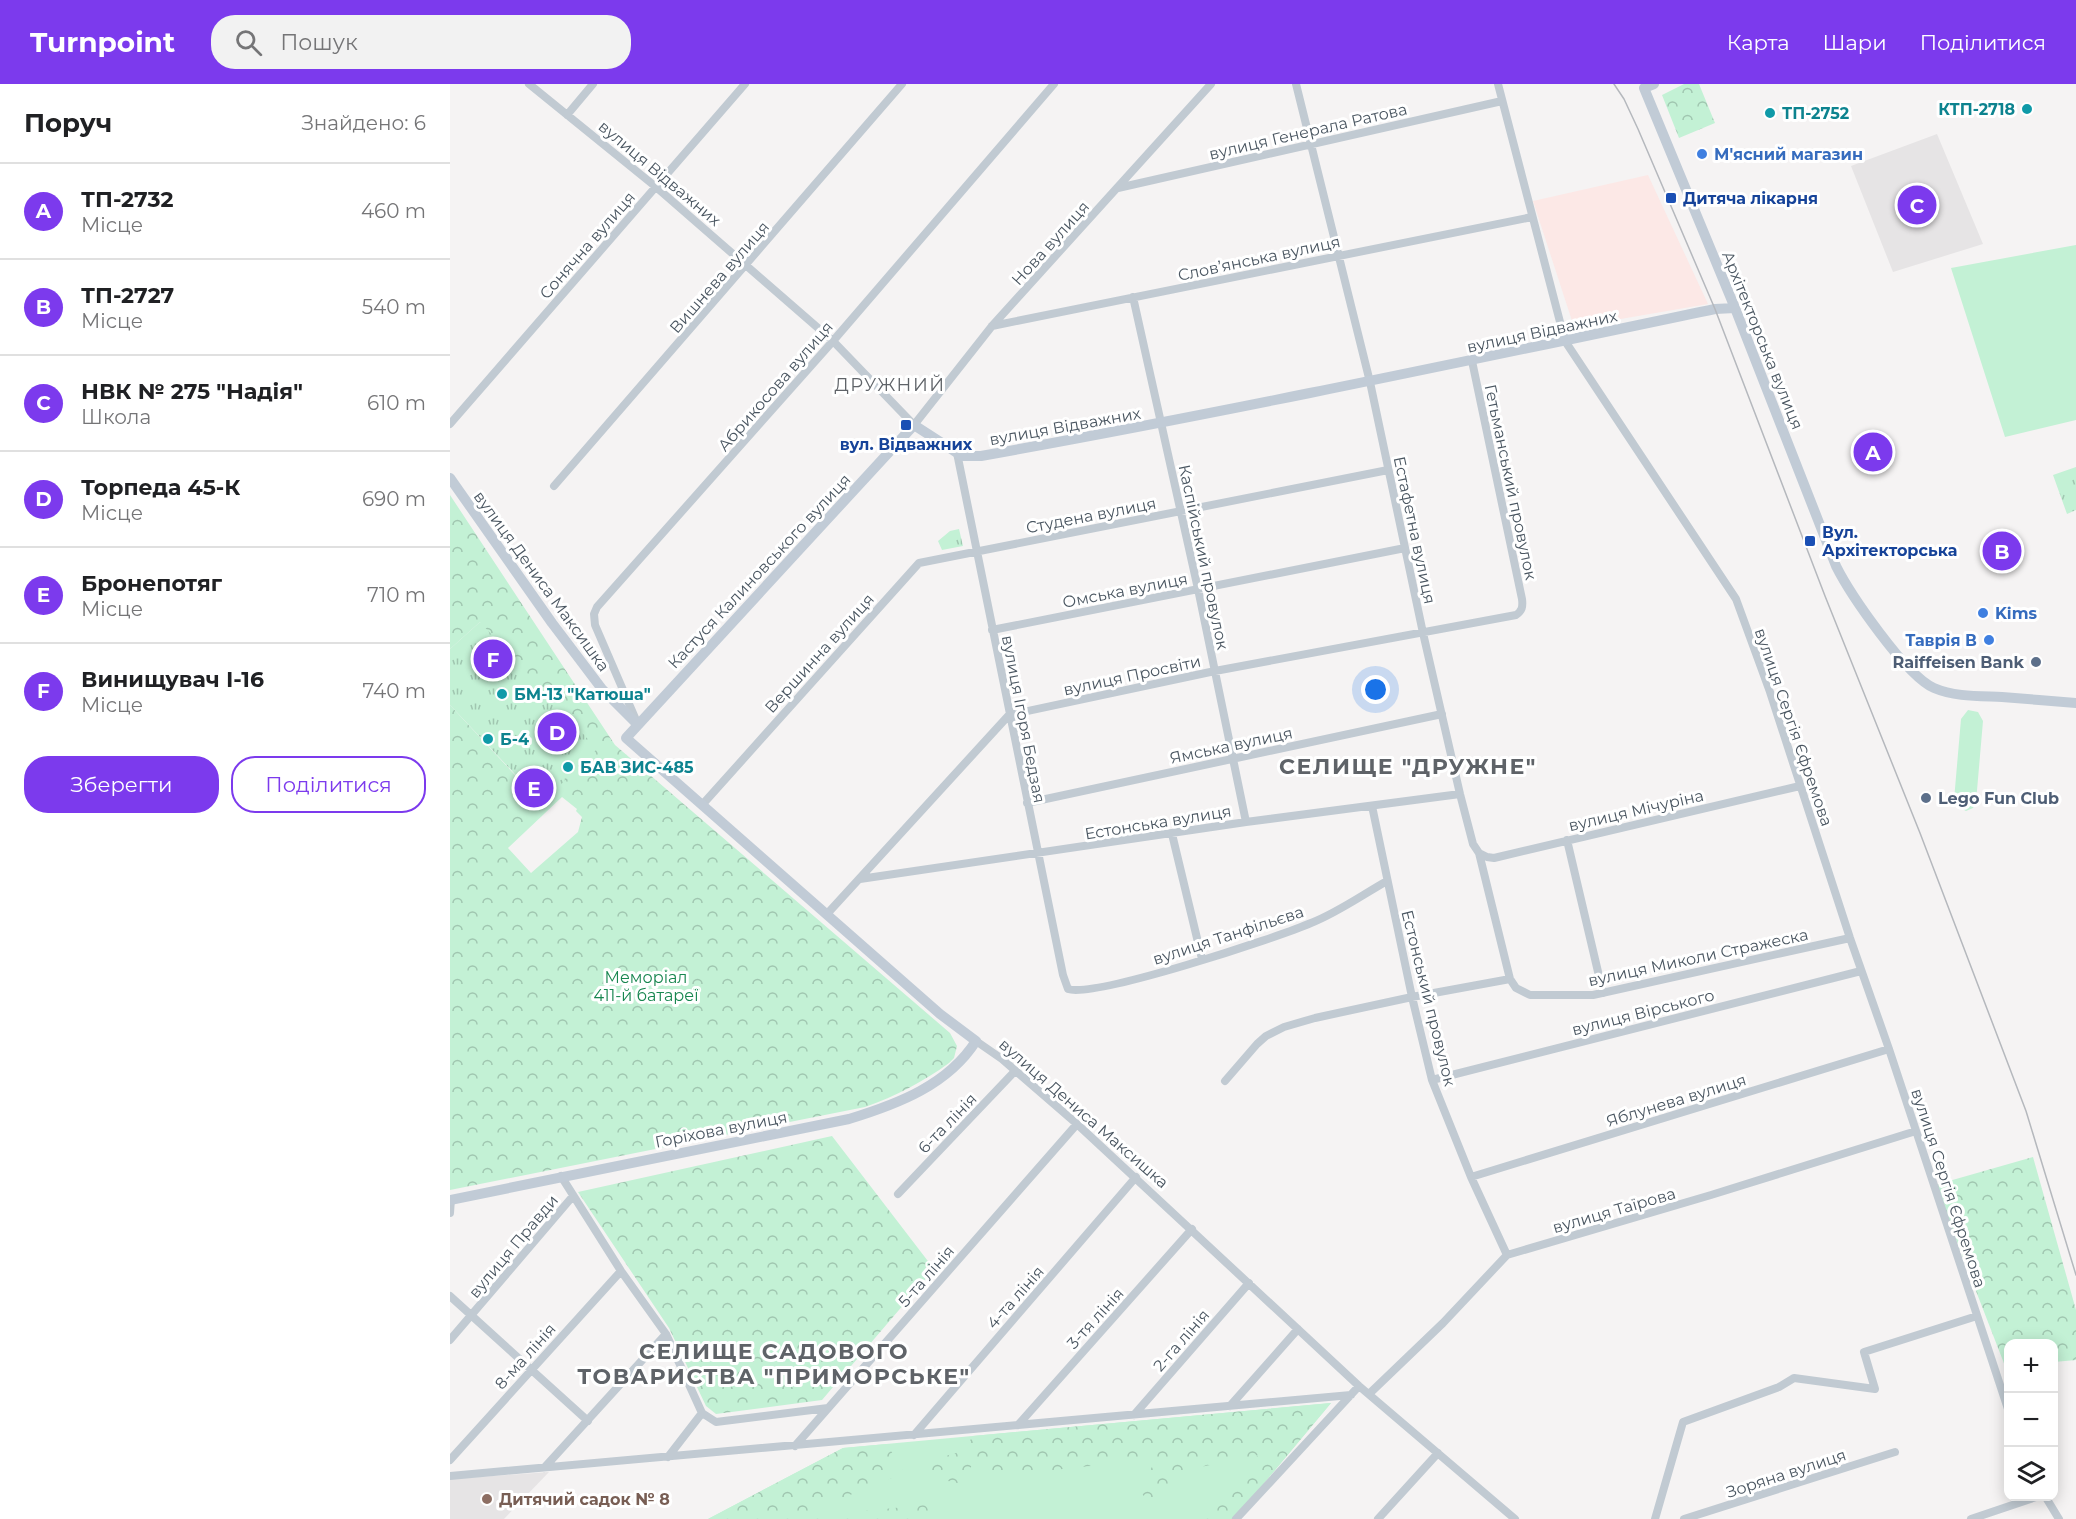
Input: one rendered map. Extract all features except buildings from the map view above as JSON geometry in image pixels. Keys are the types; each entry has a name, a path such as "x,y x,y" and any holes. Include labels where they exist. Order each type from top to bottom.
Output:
{"street":[{"name":"вулиця Відважних","path":"529,84 656,187 747,265 833,341 914,424 957,453 970,457 1162,423 1472,361 1715,309 1734,308"},
{"path":"567,115 593,84"},
{"name":"Сонячна вулиця","path":"450,424 745,84"},
{"name":"Вишнева вулиця","path":"554,486 902,84"},
{"name":"Абрикосова вулиця","path":"638,724 595,626 594,614 597,607 833,341 1054,84"},
{"name":"Нова вулиця","path":"914,424 992,326 1211,84"},
{"name":"Естафетна вулиця","path":"1296,84 1370,382 1460,794 1473,844 1479,853 1510,979"},
{"name":"вулиця Сергія Єфремова","path":"1498,84 1565,341 1736,599 1770,692 2004,1397"},
{"name":"Архітекторська вулиця","path":"1646,85 1836,566 1856,600 1901,658 1926,684 1956,694 2076,703"},
{"name":"вулиця Генерала Ратова","path":"1118,188 1502,101"},
{"name":"Словʼянська вулиця","path":"992,326 1532,217"},
{"name":"Каспійський провулок","path":"1133,297 1198,589 1245,822"},
{"name":"Гетьманський провулок","path":"1472,361 1522,608"},
{"name":"Кастуся Калиновського вулиця","path":"626,738 914,424"},
{"name":"вулиця Ігоря Бедзая","path":"957,453 1027,803 1063,975 1068,989"},
{"name":"Студена вулиця","path":"976,550 1389,470"},
{"name":"вулиця Дениса Максишка","path":"450,478 552,623 602,689 638,724"},
{"name":"Омська вулиця","path":"992,630 1405,548"},
{"name":"Вершинна вулиця","path":"702,805 915,565 919,562 976,550"},
{"name":"вулиця Просвіти","path":"1009,715 1215,671 1516,615 1522,608"},
{"name":"Ямська вулиця","path":"1027,803 1442,714"},
{"path":"827,914 1009,715"},
{"name":"вулиця Дениса Максишка","path":"626,738 940,1014 1015,1071 1077,1124 1359,1386 1438,1453 1505,1516 1515,1519"},
{"name":"вулиця Мічуріна","path":"1479,853 1494,858 1800,786"},
{"name":"Естонська вулиця","path":"860,879 1245,822 1460,794"},
{"name":"Естонський провулок","path":"1372,806 1432,1080 1471,1178 1507,1255"},
{"path":"1172,834 1202,960"},
{"path":"1567,840 1603,993"},
{"name":"вулиця Танфільєва","path":"1068,989 1080,990 1125,981 1202,960 1312,923 1387,881"},
{"name":"вулиця Миколи Стражеска","path":"1510,979 1516,988 1530,996 1603,993 1850,938"},
{"name":"вулиця Вірського","path":"1432,1080 1862,971"},
{"path":"1225,1081 1257,1044 1273,1032 1315,1018 1510,979"},
{"name":"Горіхова вулиця","path":"451,1199 849,1119 878,1110 922,1090 948,1074 976,1041"},
{"name":"Яблунева вулиця","path":"1471,1178 1889,1049"},
{"name":"6-та лінія","path":"898,1194 1015,1071"},
{"name":"5-та лінія","path":"795,1446 1077,1124"},
{"name":"вулиця Таїрова","path":"1507,1255 1916,1131"},
{"path":"561,1176 621,1271 666,1334 702,1413 716,1422 828,1408"},
{"name":"4-та лінія","path":"914,1435 1136,1178"},
{"name":"вулиця Правди","path":"450,1340 573,1196"},
{"path":"450,1213 451,1199"},
{"name":"3-тя лінія","path":"1018,1425 1192,1229"},
{"path":"1369,1394 1443,1323 1507,1255"},
{"name":"8-ма лінія","path":"450,1460 621,1271"},
{"name":"2-га лінія","path":"1134,1415 1249,1282"},
{"path":"450,1296 588,1421"},
{"path":"1655,1519 1683,1422 1779,1387 1794,1378 1875,1389 1864,1352 1977,1316"},
{"path":"1230,1406 1298,1329"},
{"path":"544,1468 666,1334"},
{"path":"1236,1519 1359,1386"},
{"path":"450,1476 1351,1395"},
{"path":"668,1457 702,1413"},
{"name":"Зоряна вулиця","path":"1684,1519 1895,1452"},
{"path":"1378,1519 1438,1453"},
{"path":"1971,1519 2027,1501"},
{"path":"2048,1501 2059,1519"}],"shaded area":[{"path":"1937,134 1983,244 1893,272 1851,166"},
{"path":"1648,175 1708,304 1574,327 1533,201"},
{"name":"Дитячий садок № 8","path":"549,1472 504,1519 450,1519 450,1479"}],"green space":[{"path":"1684,84 1699,84 1715,123 1679,138 1662,95"},
{"path":"2076,245 2076,420 2005,437 1951,268"},
{"path":"2076,467 2076,510 2067,514 2053,475"},
{"name":"Меморіал 411-й батареї","path":"450,495 615,745 950,1033 957,1046 954,1058 919,1082 865,1107 450,1190 450,705 541,803 480,622 450,649","holes":["562,797 577,809 576,811 582,817 578,832 531,873 508,848"]},
{"path":"959,529 963,546 942,550 938,541 950,531"},
{"path":"480,622 597,749 542,803 450,705 450,649"},
{"path":"1968,710 1978,712 1983,721 1976,802 1973,808 1966,811 1957,806 1954,800 1961,719"},
{"path":"832,1136 934,1269 822,1400 716,1414 706,1406 669,1328 578,1192"},
{"path":"2033,1157 2076,1310 2076,1360 2058,1362 2058,1339 2004,1339 2004,1363 1935,1185"},
{"path":"1331,1403 1234,1519 708,1519 843,1448"},
{"path":"1331,1403 1234,1519 1206,1519 1258,1455 1186,1470 1164,1499 1153,1503 1139,1492 1156,1459 988,1477 981,1458 974,1461 962,1484 948,1481 953,1469 947,1467 929,1478 931,1460 963,1451 973,1436"},
{"path":"887,1444 904,1473 791,1519 708,1519 843,1448"},
{"path":"925,1505 936,1519 813,1519 822,1515"}],"tram line":[{"path":"1614,84 1638,129 1715,309 1825,596 1920,833 2026,1111 2076,1275"}],"place":[{"name":"КТП-2718","path":"2027,109"},
{"name":"ТП-2752","path":"1770,113"},
{"name":"М'ясний магазин","path":"1702,154"},
{"name":"Дитяча лікарня","path":"1671,198"},
{"name":"НВК № 275 \"Надія\"","path":"1917,205"},
{"name":"вул. Відважних","path":"906,425"},
{"name":"ТП-2732","path":"1873,452"},
{"name":"Вул. Архітекторська","path":"1810,541"},
{"name":"ТП-2727","path":"2002,551"},
{"name":"Kims","path":"1983,613"},
{"name":"Таврія В","path":"1989,640"},
{"name":"Винищувач І-16","path":"493,659"},
{"name":"Raiffeisen Bank","path":"2036,662"},
{"name":"БМ-13 \"Катюша\"","path":"502,694"},
{"name":"Торпеда 45-К","path":"557,732"},
{"name":"Б-4","path":"488,739"},
{"name":"БАВ ЗИС-485","path":"568,767"},
{"name":"Бронепотяг","path":"534,788"},
{"name":"Lego Fun Club","path":"1926,798"},
{"name":"Дитячий садок № 8","path":"487,1499"}],"district":[{"name":"ДРУЖНИЙ","path":"890,385"},
{"name":"СЕЛИЩЕ \"ДРУЖНЕ\"","path":"1408,766"},
{"name":"СЕЛИЩЕ САДОВОГО ТОВАРИСТВА \"ПРИМОРСЬКЕ\"","path":"774,1364"}]}
